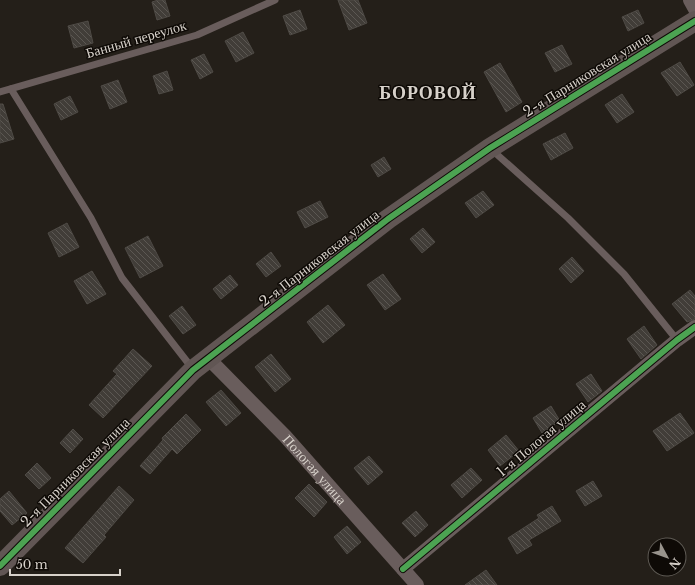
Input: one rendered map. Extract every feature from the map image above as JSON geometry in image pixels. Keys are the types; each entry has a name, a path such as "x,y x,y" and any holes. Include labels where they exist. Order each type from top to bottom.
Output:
{"street":[{"path":"690,0 695,9"},
{"name":"2-я Парниковская улица","path":"0,566 201,364 388,219 490,148 695,20"},
{"name":"1-я Пологая улица","path":"402,569 677,340 695,327"},
{"name":"Пологая улица","path":"201,364 285,436 417,585"}],"lane":[{"name":"Банный переулок","path":"0,92 197,35 275,0"},
{"path":"11,89 90,218 122,278 201,364"},
{"path":"490,148 568,218 624,274 677,340"}],"building":[{"path":"165,0 170,16 157,20 152,2"},
{"path":"338,0 358,0 367,23 349,30"},
{"path":"300,10 307,29 290,35 283,16"},
{"path":"638,10 644,23 628,31 622,17"},
{"path":"88,21 93,43 74,48 68,26"},
{"path":"243,32 254,53 236,62 225,41"},
{"path":"562,45 572,64 555,72 545,53"},
{"path":"204,54 213,72 200,79 191,60"},
{"path":"680,62 694,85 677,96 661,73"},
{"path":"500,63 522,102 506,112 484,72"},
{"path":"167,71 173,90 159,94 153,76"},
{"path":"118,80 127,102 110,109 101,86"},
{"path":"622,94 634,112 617,123 605,105"},
{"path":"70,96 78,112 61,120 54,104"},
{"path":"0,104 3,104 14,139 0,143"},
{"path":"565,133 573,148 551,160 543,144"},
{"path":"384,157 391,169 378,177 371,165"},
{"path":"483,191 494,205 476,218 465,203"},
{"path":"320,201 328,217 305,228 297,212"},
{"path":"67,223 79,247 59,257 48,233"},
{"path":"423,228 435,242 422,253 410,239"},
{"path":"148,236 163,266 140,278 125,248"},
{"path":"271,252 281,266 266,277 256,264"},
{"path":"572,257 584,271 571,283 559,269"},
{"path":"92,271 106,294 87,304 74,281"},
{"path":"383,274 401,299 385,310 367,285"},
{"path":"230,275 238,285 221,299 213,289"},
{"path":"690,290 695,296 695,319 687,322 672,304"},
{"path":"328,305 345,325 323,343 307,322"},
{"path":"182,306 196,325 183,334 169,316"},
{"path":"644,326 657,345 641,359 627,339"},
{"path":"133,349 152,366 103,418 89,405 117,374 113,371"},
{"path":"271,354 291,379 275,392 255,367"},
{"path":"591,374 602,391 588,402 576,384"},
{"path":"221,390 241,413 226,426 206,402"},
{"path":"551,406 560,421 542,433 533,418"},
{"path":"680,413 694,433 667,451 653,431"},
{"path":"186,414 201,430 177,454 172,449 150,474 140,466 163,440 162,438"},
{"path":"73,429 83,439 70,453 60,443"},
{"path":"506,435 519,451 500,466 488,450"},
{"path":"369,456 383,472 368,485 354,468"},
{"path":"37,463 51,478 39,489 25,475"},
{"path":"471,468 482,480 462,498 451,485"},
{"path":"593,481 602,496 585,506 576,491"},
{"path":"309,484 327,502 314,517 295,498"},
{"path":"119,486 134,500 104,535 106,537 83,563 65,548"},
{"path":"9,491 27,513 12,525 0,511 0,499"},
{"path":"552,506 561,521 529,540 532,545 517,554 508,538 539,518 537,515"},
{"path":"416,511 428,525 415,537 402,523"},
{"path":"347,526 361,542 347,554 334,537"},
{"path":"486,570 497,585 465,585"}],"cycle path":[{"path":"0,566 193,370 388,219 490,148 695,21"},
{"path":"403,569 677,340 695,327"}],"district":[{"name":"БОРОВОЙ","path":"428,93"}]}
